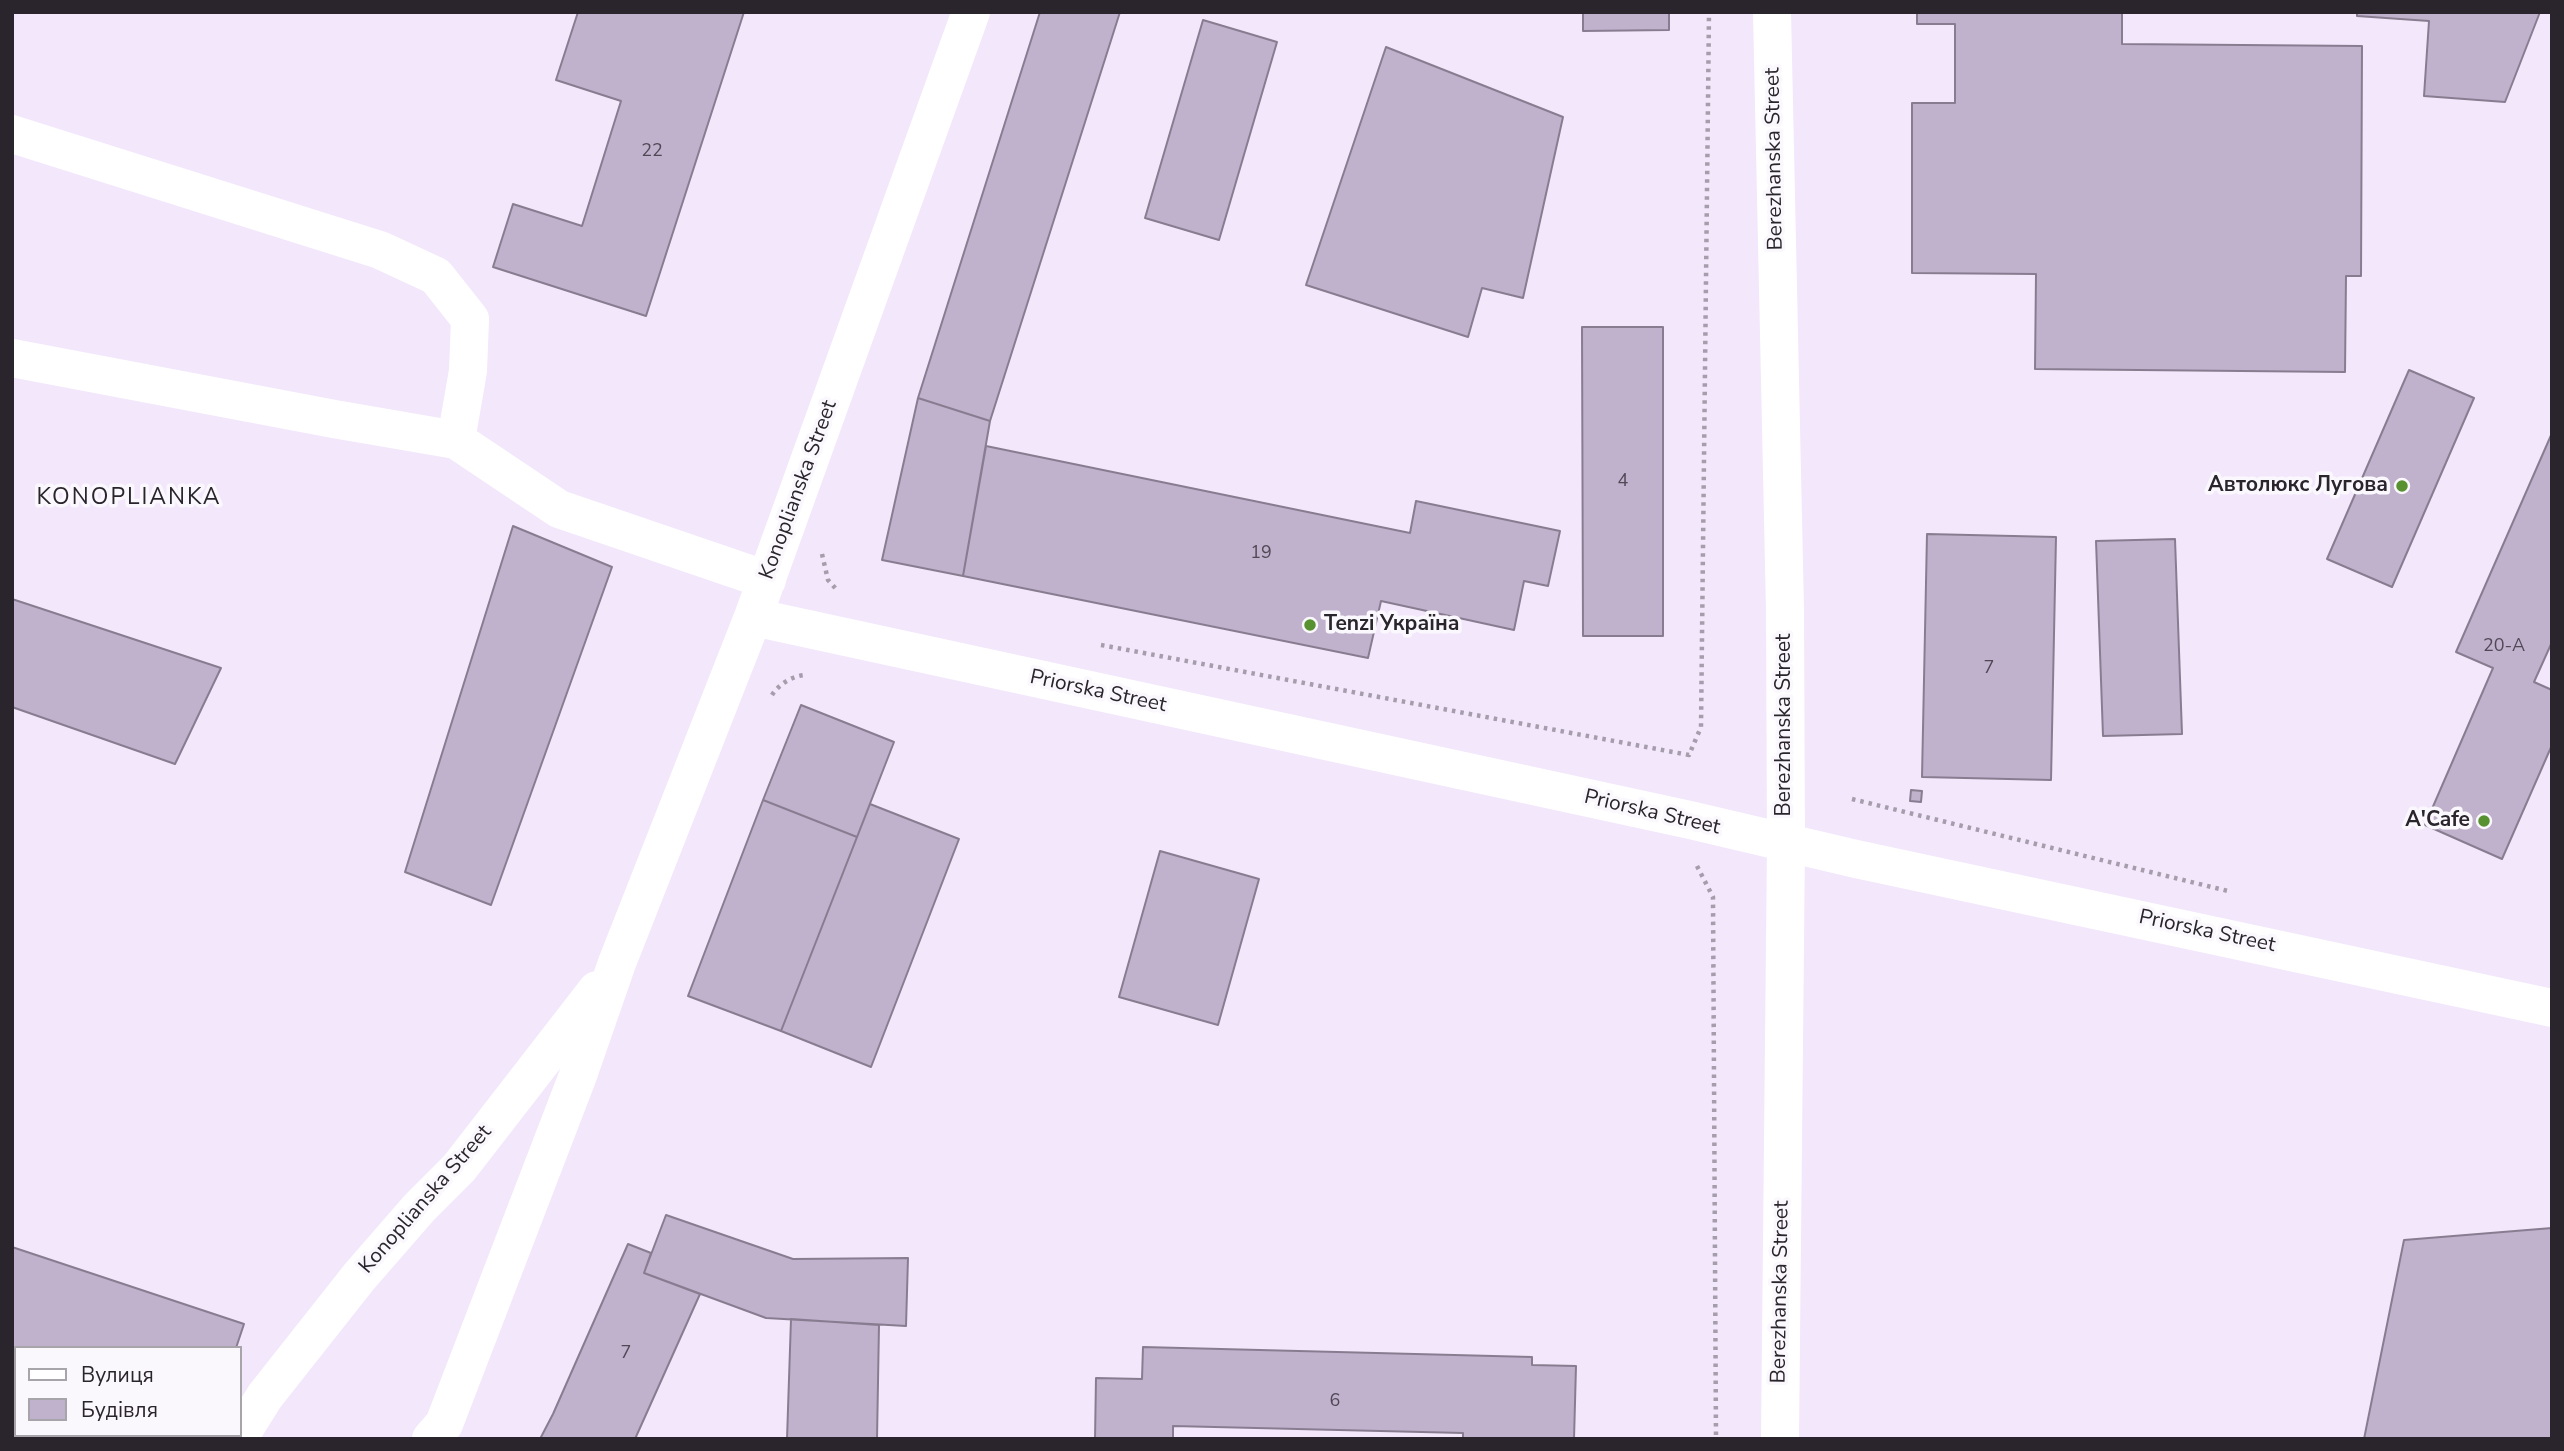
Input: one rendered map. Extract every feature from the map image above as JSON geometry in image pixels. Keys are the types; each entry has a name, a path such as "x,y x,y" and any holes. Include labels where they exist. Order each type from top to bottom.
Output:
{"street":[{"name":"Konoplianska Street","path":"430,1439 444,1424 577,1078 617,963 753,617 971,12"},
{"name":"Berezhanska Street","path":"1772,12 1785,596 1786,844 1780,1439"},
{"path":"12,134 380,250 436,276 470,319 468,371 456,440"},
{"path":"12,358 456,440 559,509 767,580"},
{"name":"Priorska Street","path":"753,617 1690,820 1786,844 2552,1007"},
{"name":"Konoplianska Street","path":"242,1433 265,1396 359,1277 419,1208 459,1168 617,963"}],"path":[{"path":"1088,642 1689,755 1701,727 1709,12"},
{"path":"770,698 775,690 795,676 810,674"},
{"path":"1852,799 2235,892"},
{"path":"1695,863 1713,897 1716,1439"}],"building":[{"path":"578,12 744,12 646,316 493,267 513,204 582,226 621,101 556,80"},
{"path":"1040,12 1120,12 990,421 918,398"},
{"path":"1583,12 1669,12 1669,30 1583,31"},
{"path":"1917,12 2122,12 2122,44 2362,46 2361,276 2346,276 2345,372 2035,369 2036,274 1912,273 1912,103 1955,103 1955,24 1917,24"},
{"path":"2357,12 2540,12 2505,102 2424,96 2429,21 2357,16"},
{"path":"1203,20 1277,42 1219,240 1145,218"},
{"path":"1386,47 1563,117 1523,298 1482,288 1468,337 1306,285"},
{"path":"1582,327 1663,327 1663,636 1583,636"},
{"path":"2409,370 2474,398 2392,587 2327,559"},
{"path":"918,398 990,421 963,576 882,560"},
{"path":"2552,433 2552,642 2534,682 2552,690 2552,745 2502,859 2425,825 2493,668 2456,652"},
{"path":"986,446 1410,533 1416,501 1560,531 1548,586 1524,581 1514,630 1381,601 1368,658 963,576"},
{"path":"513,526 612,567 491,905 405,872"},
{"path":"1927,534 2056,537 2051,780 1922,777"},
{"path":"2175,539 2182,734 2103,736 2096,541"},
{"path":"12,599 221,668 175,764 12,707"},
{"path":"801,705 894,742 857,837 763,800"},
{"path":"1911,790 1922,791 1921,802 1910,801"},
{"path":"763,800 857,837 781,1031 688,996"},
{"path":"870,804 959,839 871,1067 781,1031"},
{"path":"1160,851 1259,879 1218,1025 1119,997"},
{"path":"666,1215 793,1259 908,1258 906,1326 766,1318 644,1273"},
{"path":"2552,1228 2552,1439 2364,1439 2404,1240"},
{"path":"628,1244 651,1253 644,1273 700,1294 635,1439 540,1439 553,1414"},
{"path":"12,1247 244,1324 237,1346 14,1346 12,1431"},
{"path":"791,1319 879,1325 877,1439 787,1439"},
{"path":"1143,1347 1532,1357 1532,1365 1576,1366 1574,1439 1463,1439 1463,1433 1173,1426 1173,1439 1095,1439 1096,1378 1142,1379"},
{"path":"30,1437 206,1437 205,1439"}],"place":[{"name":"Автолюкс Лугова","path":"2402,486"},
{"name":"Tenzi Україна","path":"1310,625"},
{"name":"A'Cafe","path":"2484,821"}],"district":[{"name":"KONOPLIANKA","path":"129,498"}]}
